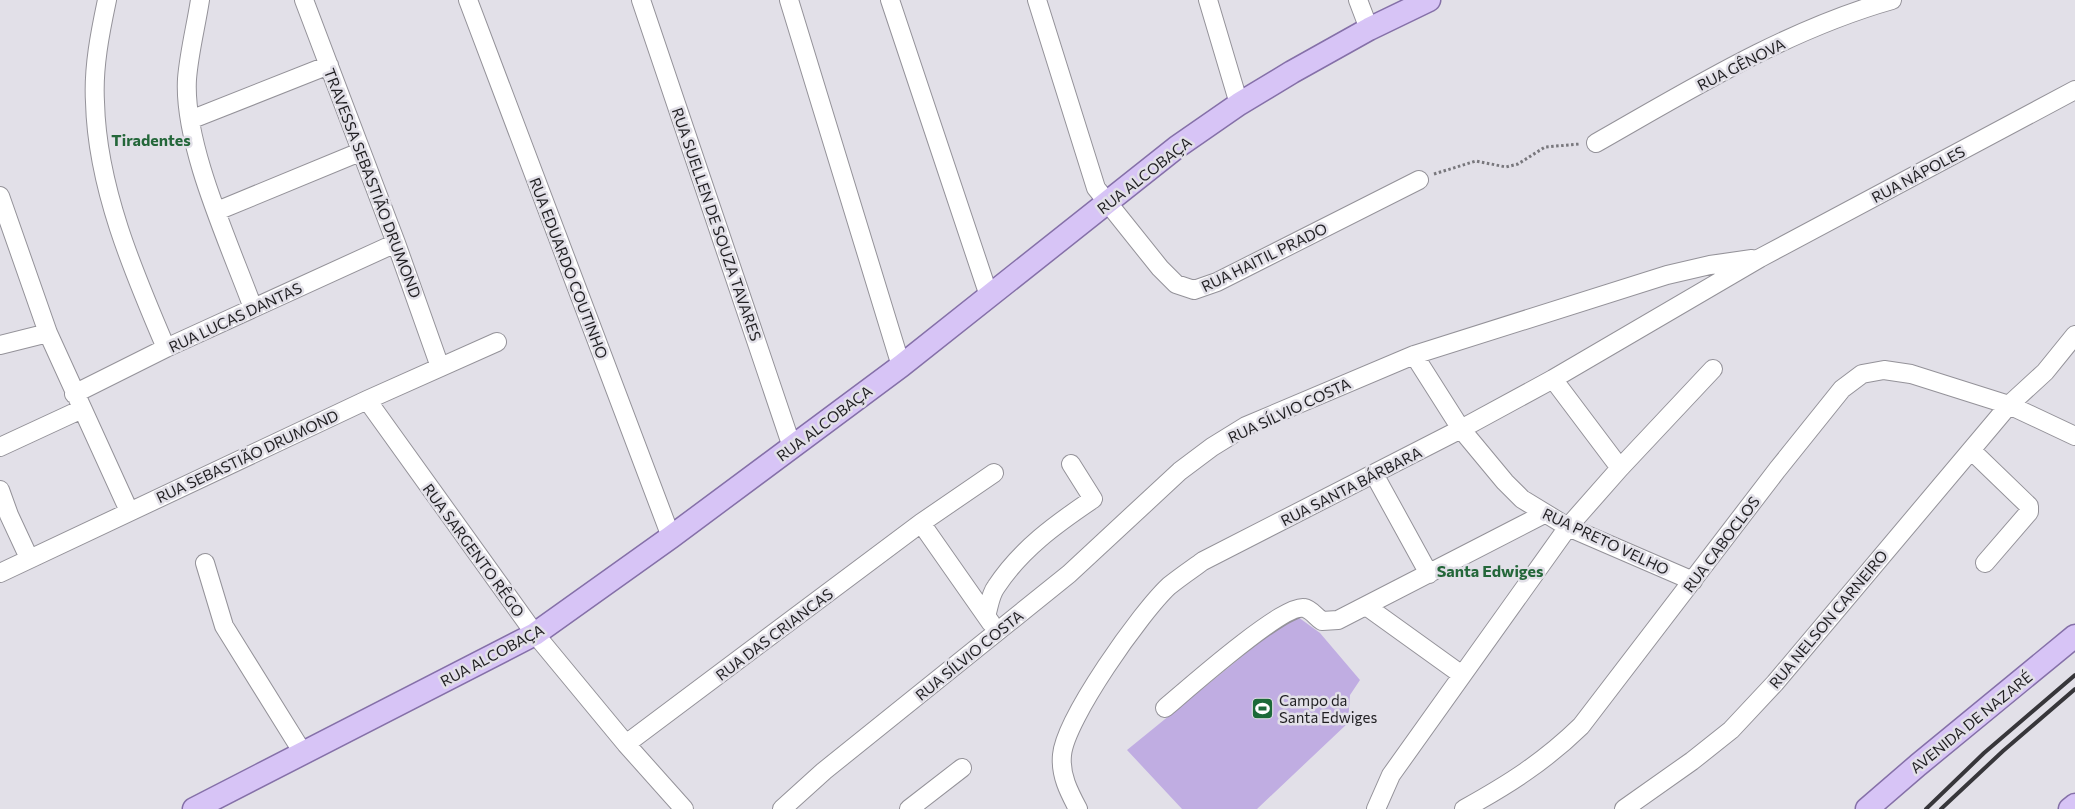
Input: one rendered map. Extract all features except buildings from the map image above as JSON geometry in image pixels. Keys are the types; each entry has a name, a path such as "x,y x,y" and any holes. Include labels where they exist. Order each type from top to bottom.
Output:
{"main road":[{"name":"RUA ALCOBAÇA","path":"194,809 535,634 671,537 901,366 1177,147 1239,104 1369,29 1430,0"},
{"name":"AVENIDA DE NAZARÉ","path":"1868,809 1918,764 2075,636"},
{"path":"2070,809 2075,805"}],"street":[{"path":"107,0 99,43 94,100 97,136 116,214 145,299 166,348"},
{"path":"200,0 187,80 190,120 200,162 253,308"},
{"name":"TRAVESSA SEBASTIÃO DRUMOND","path":"304,0 396,243 440,367"},
{"name":"RUA EDUARDO COUTINHO","path":"468,0 671,537"},
{"name":"RUA SUELLEN DE SOUZA TAVARES","path":"641,0 792,447"},
{"path":"789,0 901,366"},
{"path":"890,0 990,296"},
{"name":"RUA HAITIL PRADO","path":"1037,0 1096,188 1160,268 1176,284 1194,290 1217,282 1419,180"},
{"path":"1208,0 1239,104"},
{"path":"1358,0 1369,29"},
{"name":"RUA GÊNOVA","path":"1596,143 1740,62 1850,12 1892,0"},
{"path":"190,120 329,66"},
{"name":"RUA NÁPOLES","path":"1760,258 2075,90"},
{"path":"217,211 360,152"},
{"path":"0,196 7,244 129,510"},
{"name":"RUA LUCAS DANTAS","path":"0,447 166,348 396,243"},
{"name":"RUA SÍLVIO COSTA","path":"782,809 824,771 1069,574 1180,471 1212,447 1246,426 1414,355 1667,275 1710,265 1760,258"},
{"name":"RUA SANTA BÁRBARA","path":"1078,809 1065,786 1063,771 1062,756 1068,732 1086,699 1142,615 1170,586 1203,561 1461,430 1553,379 1760,258"},
{"path":"0,345 48,333"},
{"name":"RUA NELSON CARNEIRO","path":"1624,809 1692,761 1731,730 1775,683 2009,405 2045,372 2075,335"},
{"name":"RUA SEBASTIÃO DRUMOND","path":"0,572 129,510 496,342"},
{"name":"RUA PRETO VELHO","path":"1414,355 1461,430 1522,499 1568,527 1693,581"},
{"path":"1376,809 1391,775 1568,527 1620,468 1713,369"},
{"name":"RUA CABOCLOS","path":"1464,809 1505,786 1551,755 1581,726 1842,389 1862,374 1884,370 1911,374 2009,405 2075,436"},
{"path":"1553,379 1620,468"},
{"name":"RUA SARGENTO RÊGO","path":"367,400 535,634 626,744 684,809"},
{"path":"1971,450 2029,506 2029,512 1985,563"},
{"path":"986,616 994,588 1019,558 1041,535 1093,499 1071,464"},
{"name":"RUA DAS CRIANCAS","path":"626,744 921,523 994,473"},
{"path":"1374,474 1429,574"},
{"path":"0,490 9,515 29,558"},
{"path":"1164,708 1239,646 1286,613 1303,607 1310,610 1322,621 1330,622 1366,606 1544,514"},
{"path":"921,523 997,633"},
{"path":"205,563 224,626 303,753"},
{"path":"1366,606 1462,675"},
{"path":"909,809 962,768"}],"path":[{"path":"1419,180 1450,167 1476,161 1506,167 1518,164 1545,147 1596,143"}],"shaded area":[{"name":"Campo da Santa Edwiges","path":"1298,617 1320,633 1360,680 1350,695 1348,723 1257,809 1182,809 1127,750 1266,637"}],"railway":[{"path":"1926,809 1984,753 2075,675"},
{"path":"1941,809 2003,751 2075,689"}],"place":[{"name":"Campo da Santa Edwiges","path":"1263,709"}],"district":[{"name":"Tiradentes","path":"151,139"},
{"name":"Santa Edwiges","path":"1490,570"}]}
